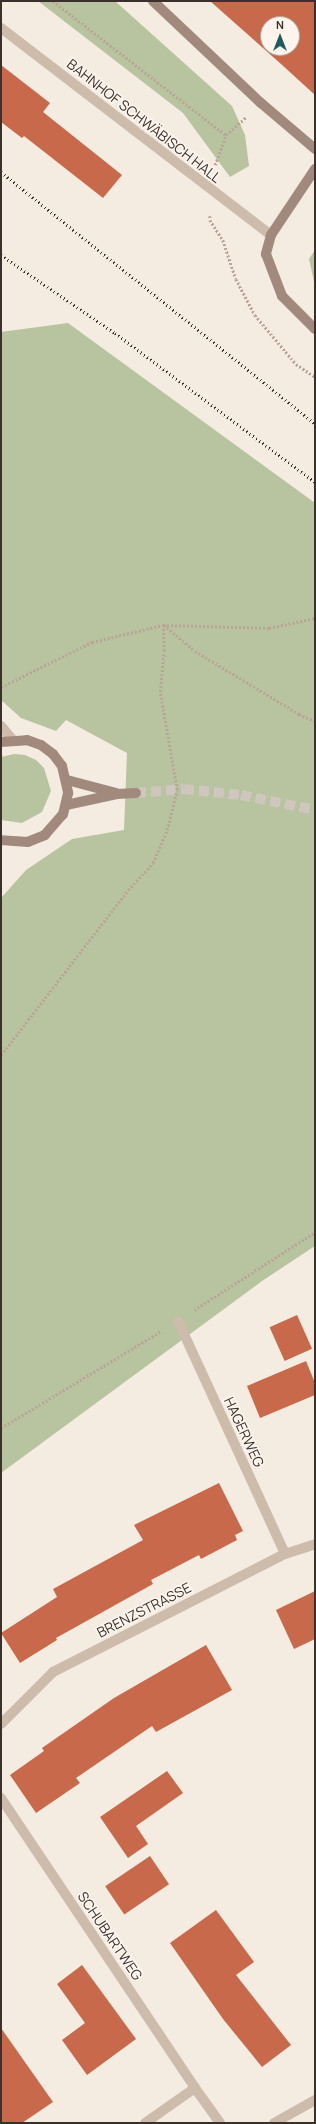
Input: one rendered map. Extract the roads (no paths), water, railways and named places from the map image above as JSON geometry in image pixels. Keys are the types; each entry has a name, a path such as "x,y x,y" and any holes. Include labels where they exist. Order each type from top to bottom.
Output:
{"main road":[{"path":"153,1 261,103 315,149"},
{"path":"315,169 271,235 266,254 282,296 315,329"},
{"path":"1,742 12,739 41,745 53,754 62,766 67,780 66,805 58,822 45,834 28,842 5,841 1,850"},
{"path":"67,780 117,794"},
{"path":"66,805 117,794 136,793"}],"street":[{"name":"BAHNHOF SCHWÄBISCH HALL","path":"1,28 271,235"},
{"path":"1,726 12,739"},
{"name":"HAGERWEG","path":"178,1321 286,1554"},
{"name":"BRENZSTRASSE","path":"1,1724 53,1672 286,1554 315,1544"},
{"name":"SCHUBARTWEG","path":"1,1798 220,2123"},
{"path":"145,2123 195,2088"},
{"path":"274,2123 315,2100"}],"tunnel":[{"path":"136,793 184,789 241,795 315,810"}],"railway":[{"path":"1,172 315,424"},
{"path":"1,255 115,333 315,482"}]}
